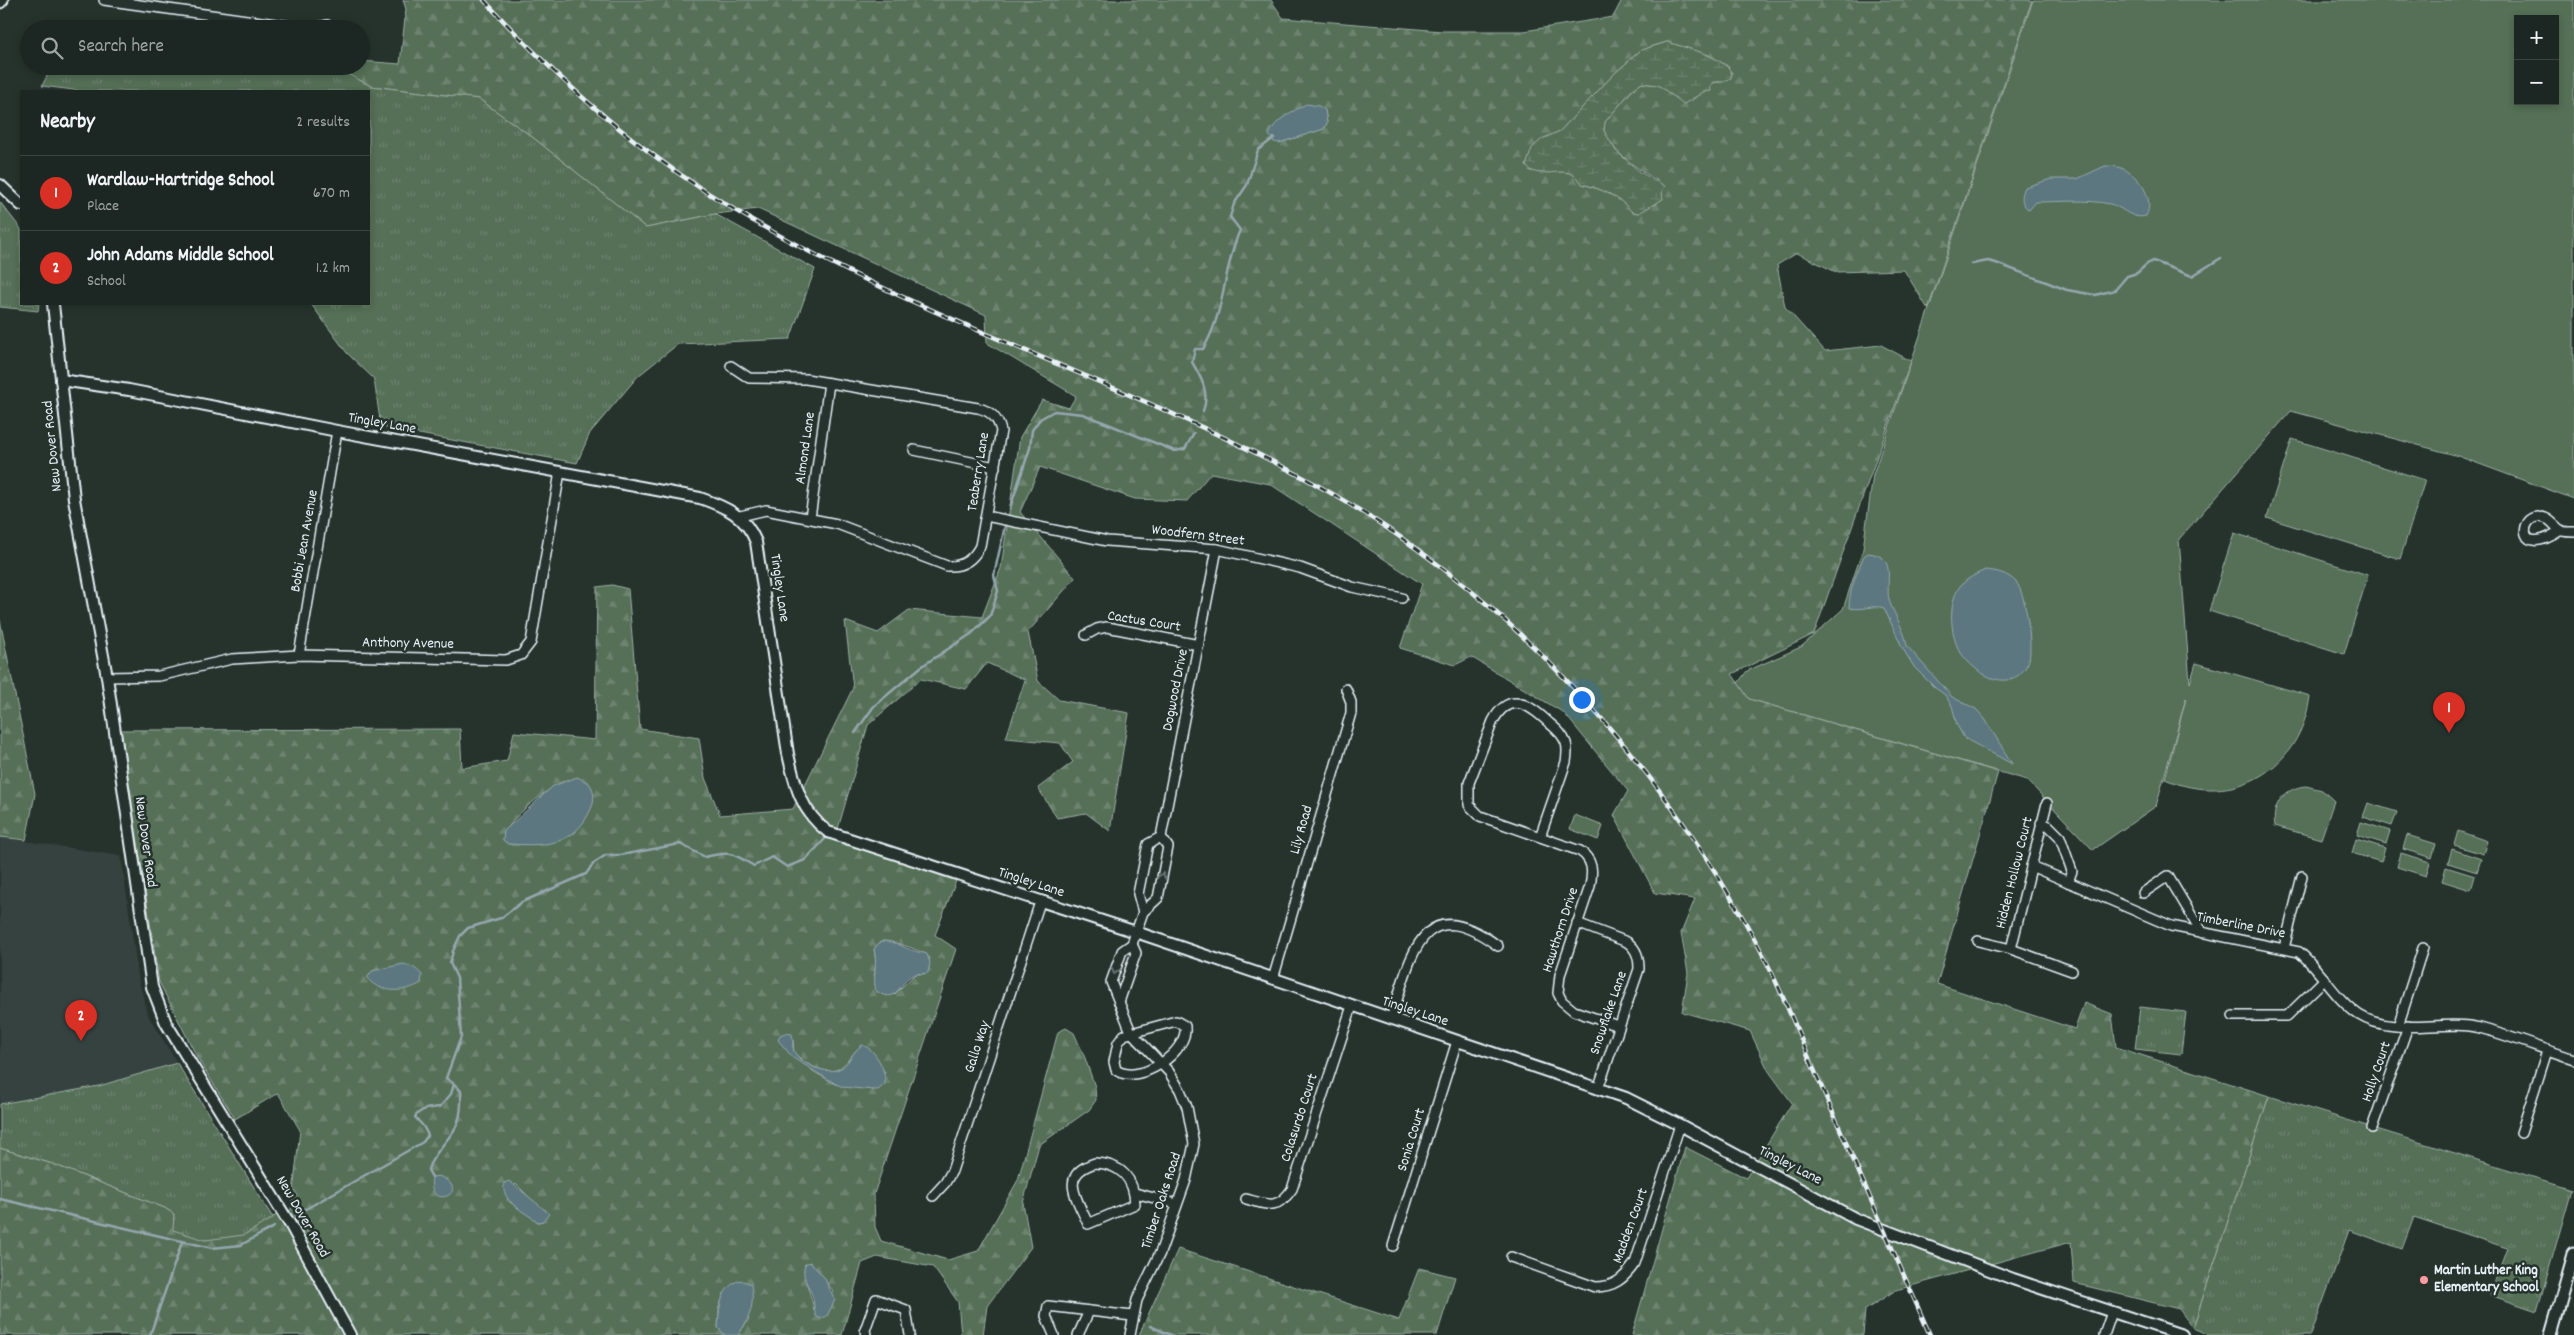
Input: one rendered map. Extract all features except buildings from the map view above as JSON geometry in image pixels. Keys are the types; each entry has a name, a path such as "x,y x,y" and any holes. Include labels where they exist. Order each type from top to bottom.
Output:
{"main road":[{"path":"2551,1335 2574,1254"}],"street":[{"path":"104,0 252,20"},
{"path":"0,185 20,204"},
{"name":"New Dover Road","path":"53,305 74,499 107,677 146,962 159,1007 166,1023 290,1226 350,1335"},
{"name":"Teaberry Lane","path":"731,366 749,378 806,379 985,410 996,418 1001,431 986,516 977,552 966,563 947,566 837,524 810,518 766,510 740,516"},
{"name":"Tingley Lane","path":"61,380 129,390 337,432 700,498 719,504 740,516 752,532 760,553 788,754 796,789 804,807 816,823 828,832 1136,932 1626,1098 1680,1124 1856,1219 2013,1279 2182,1335"},
{"name":"Almond Lane","path":"810,518 829,383"},
{"name":"Bobbi Jean Avenue","path":"299,655 337,432"},
{"path":"914,450 995,467"},
{"name":"Anthony Avenue","path":"107,677 159,676 232,659 299,655 506,660 521,655 530,642 560,472"},
{"name":"Woodfern Street","path":"986,516 1107,541 1217,549 1300,568 1352,587 1402,598"},
{"path":"2561,530 2574,532"},
{"name":"Dogwood Drive","path":"1136,932 1143,912 1158,898 1168,847 1161,837 1217,549"},
{"name":"Cactus Court","path":"1086,635 1096,628 1107,627 1199,646"},
{"name":"Lily Road","path":"1273,979 1350,712 1351,702 1346,689"},
{"name":"Hawthorn Drive","path":"1540,837 1566,762 1568,750 1561,733 1536,710 1520,703 1511,704 1498,712 1493,722 1469,783 1467,797 1472,811 1480,816 1540,837 1580,851 1589,858 1593,874 1560,975 1558,993 1562,1001 1574,1010 1618,1026"},
{"name":"Hidden Hollow Court","path":"2011,949 2047,803"},
{"path":"2041,823 2049,826 2060,836 2072,870 2068,882"},
{"name":"Dogwood Drive","path":"1143,912 1138,894 1148,844 1161,837"},
{"name":"Timberline Drive","path":"2031,866 2171,926 2299,952 2311,961 2359,1015 2376,1022 2398,1026 2450,1024 2479,1028 2574,1059"},
{"path":"2143,893 2168,876 2202,933"},
{"path":"2284,948 2302,876"},
{"name":"Gallo Way","path":"933,1196 945,1183 952,1171 1040,902"},
{"name":"Snowflake Lane","path":"1577,923 1627,942 1637,953 1639,969 1598,1089"},
{"path":"1391,1019 1411,958 1428,931 1437,926 1460,925 1472,929 1498,946"},
{"name":"Timber Oaks Road","path":"1130,1335 1132,1316 1141,1290 1160,1253 1192,1159 1194,1144 1183,1099 1169,1072 1131,1032 1111,982 1122,950 1132,944 1136,932"},
{"name":"Hidden Hollow Court","path":"1978,941 2011,949 2072,971"},
{"name":"Timber Oaks Road","path":"1119,1002 1136,953 1132,944"},
{"path":"2398,1026 2424,948"},
{"path":"2233,1016 2287,1016 2325,979"},
{"name":"Colasurdo Court","path":"1246,1200 1268,1205 1278,1203 1286,1198 1292,1188 1352,1006"},
{"path":"1176,1020 1183,1023 1185,1029 1183,1037 1161,1063 1151,1071 1140,1073 1116,1070 1114,1062 1118,1043 1124,1035 1131,1032 1176,1020"},
{"name":"Holly Court","path":"2372,1128 2408,1026"},
{"name":"Sonia Court","path":"1393,1246 1457,1042"},
{"path":"2521,1134 2547,1050"},
{"name":"Madden Court","path":"1511,1257 1594,1286 1606,1287 1626,1276 1635,1263 1680,1124"},
{"path":"1135,1193 1135,1204 1088,1224 1072,1186 1075,1176 1082,1168 1095,1163 1108,1164 1120,1168 1135,1193 1177,1204"},
{"path":"866,1335 865,1330 876,1299 906,1310 910,1335"},
{"path":"1054,1335 1046,1316 1048,1306 1132,1316"},
{"path":"1078,1335 1089,1311"},
{"path":"2104,1335 2112,1312"}],"shaded area":[{"path":"0,837 121,856 139,982 149,1017 273,1218 165,1208 53,1164 0,1148"}],"green space":[{"path":"403,0 1271,0 1283,18 1442,31 1524,31 1613,17 1622,0 2032,0 1928,309 1904,270 1836,272 1797,253 1777,265 1785,307 1825,351 1881,345 1911,361 1814,634 1732,674 1749,699 1998,772 1937,984 2075,1029 2084,1003 2112,1014 2116,1047 2269,1096 2193,1328 2179,1309 2074,1283 2071,1242 1896,1290 1865,1310 1863,1335 1632,1335 1685,1147 1746,1178 1792,1103 1768,1070 1750,1031 1682,1012 1688,973 1681,933 1695,899 1655,893 1614,815 1628,791 1564,713 1471,657 1455,665 1400,648 1422,584 1270,484 1211,473 1187,501 1135,499 1040,467 1020,512 1075,578 1028,632 1038,681 1059,700 1129,713 1110,831 1086,813 1057,818 1038,788 1073,762 1060,743 1006,738 1025,680 987,663 966,689 921,679 868,725 835,839 956,881 935,935 956,949 874,1194 875,1227 881,1241 948,1260 978,1251 1018,1180 1058,1032 1066,1028 1074,1033 1095,1087 1096,1100 1089,1110 1039,1145 1023,1203 1031,1247 987,1306 983,1335 961,1335 958,1302 933,1267 877,1257 862,1263 842,1335 738,1335 749,1319 724,1293 719,1308 718,1328 725,1335 0,1335 0,1148 53,1164 165,1208 174,1214 174,1224 205,1240 291,1210 300,1130 278,1093 235,1119 197,1057 159,982 121,730 460,729 462,768 507,761 514,732 595,740 597,587 612,585 628,589 640,729 699,738 705,778 720,815 793,809 853,688 845,621 878,633 909,610 982,617 1001,568 1020,437 1042,400 1069,408 1076,396 987,343 986,315 758,209 715,214 646,228 531,136 479,99 371,86 350,75 370,75 370,62 400,64 406,9","holes":["1667,42 1709,55 1729,67 1722,82 1714,82 1690,102 1658,85 1642,83 1629,94 1605,122 1604,130 1613,147 1631,163 1656,179 1657,204 1646,207 1639,213 1632,212 1624,201 1604,191 1583,184 1577,175 1570,172 1530,171 1542,139 1560,131 1614,74 1641,50","1325,110 1327,123 1324,129 1279,143","568,779 576,832 551,842 543,843 508,844 503,840 511,823 519,814","888,941 927,955 930,958 924,974 915,974 894,995 874,976 876,963 874,949 879,943","793,1038 794,1053 809,1065 828,1071 840,1068 862,1045 885,1072 873,1090 836,1084 814,1072 778,1040","516,1184 540,1208 546,1210 543,1221 538,1222 507,1200","805,1264 816,1268 833,1291 814,1311 804,1269"]},
{"path":"2033,0 2574,0 2574,499 2455,455 2291,411 2179,539 2190,683 2196,663 2310,696 2304,722 2293,744 2278,762 2260,776 2239,785 2216,789 2191,787 2165,779 2186,698 2156,806 2093,850 2027,780 1749,699 1738,683 1747,671 1801,647 1843,609 1863,549 1873,475"},
{"path":"1667,42 1712,57 1720,61 1732,73 1731,78 1722,82 1714,82 1710,87 1711,91 1703,92 1684,104 1658,85 1642,83 1633,89 1605,122 1604,131 1616,151 1640,172 1665,186 1662,191 1663,199 1639,213 1632,212 1616,198 1597,188 1582,184 1569,173 1539,173 1532,171 1526,166 1532,148 1542,139 1560,131 1614,74 1641,50"},
{"path":"48,75 350,75 371,86 479,99 531,136 646,228 715,214 815,269 790,339 678,344 638,376 590,433 577,463 381,427 374,379 347,353 312,305 370,305 370,90 74,90 42,86"},
{"path":"0,202 20,228 20,305 39,305 38,311 0,307"},
{"path":"2292,439 2425,480 2400,559 2267,518"},
{"path":"2234,533 2368,575 2344,654 2209,611"},
{"path":"0,620 35,794 26,840 0,837"},
{"path":"2306,786 2322,790 2334,801 2321,839 2275,826 2275,811 2281,799 2291,790"},
{"path":"2368,803 2397,812 2392,826 2363,817"},
{"path":"1575,815 1603,826 1598,840 1570,829"},
{"path":"2361,822 2390,831 2386,844 2357,835"},
{"path":"2458,831 2487,841 2483,854 2454,845"},
{"path":"2407,835 2436,844 2432,858 2403,849"},
{"path":"2356,839 2385,848 2381,862 2352,853"},
{"path":"2452,849 2481,859 2477,872 2448,863"},
{"path":"2401,853 2430,862 2426,876 2397,867"},
{"path":"2446,867 2475,876 2471,890 2442,881"},
{"path":"2140,1007 2186,1012 2181,1054 2135,1049"},
{"path":"177,1063 273,1218 244,1235 205,1240 173,1230 174,1214 165,1208 53,1164 0,1148 0,1104 99,1086"},
{"path":"2269,1096 2572,1189 2537,1311 2490,1295 2507,1248 2414,1217 2402,1249 2349,1230 2311,1335 2209,1335 2193,1328"},
{"path":"1178,1249 1399,1320 1419,1268 1455,1277 1437,1335 1139,1335"}],"water":[{"path":"1306,104 1319,106 1325,110 1327,123 1324,129 1279,143 1274,142 1269,135 1275,125 1284,116"},
{"path":"2105,166 2121,168 2139,181 2144,188 2149,202 2146,216 2131,215 2115,206 2101,202 2036,202 2029,210 2023,202 2022,196 2025,187 2051,179 2077,179"},
{"path":"1868,553 1878,555 1887,565 1888,596 1907,646 1952,697 1976,709 1985,719 2012,764 1964,738 1957,725 1952,706 1945,695 1914,667 1903,649 1884,608 1850,608 1849,603 1854,582 1864,556"},
{"path":"1985,570 2002,573 2016,582 2020,588 2026,609 2030,657 2020,674 2011,679 2001,680 1980,672 1957,646 1953,631 1952,605 1957,590 1967,580"},
{"path":"577,777 589,783 594,799 591,809 576,831 567,837 546,844 508,844 503,840 504,831 553,786"},
{"path":"883,941 892,942 927,954 930,963 928,973 916,974 910,977 890,996 876,991 874,949"},
{"path":"403,964 414,968 422,975 421,983 408,989 393,990 379,987 367,978 372,971"},
{"path":"785,1033 792,1034 793,1049 803,1062 823,1070 829,1071 841,1068 859,1047 862,1045 867,1047 876,1055 882,1067 885,1084 878,1090 873,1090 843,1087 836,1084 793,1058 778,1040 780,1035"},
{"path":"439,1176 449,1182 453,1188 447,1196 441,1197 435,1194 432,1188 432,1177"},
{"path":"509,1181 549,1214 543,1221 538,1222 510,1201 504,1189 504,1183"},
{"path":"810,1262 824,1277 835,1300 827,1316 821,1319 816,1316 813,1298 804,1277 805,1264"},
{"path":"740,1280 751,1284 752,1305 746,1323 738,1335 725,1335 718,1328 722,1300 728,1288"}],"waterway":[{"path":"1203,411 1206,398 1204,385 1192,362 1195,349 1203,349 1216,321 1230,260 1240,230 1230,217 1234,204 1247,185 1258,150 1274,138"},
{"path":"1972,264 1988,261 1996,263 2067,290 2095,295 2115,290 2127,276 2137,273 2153,261 2192,276 2221,258"},
{"path":"1010,508 1030,448 1032,430 1040,419 1054,411 1083,414 1175,451 1185,449 1194,433"},
{"path":"855,733 874,706 922,666 971,634 990,616 998,591 994,575 1005,526"},
{"path":"297,1214 423,1142 428,1135 415,1117 423,1110 440,1107 451,1094 454,1084 446,1078 461,1037 457,978 450,963 460,936 468,928 501,918 522,902 586,874 594,863 606,855 621,855 680,844 705,857 731,854 754,866 772,857 787,867 805,860 825,839"},
{"path":"432,1177 428,1170 430,1164 453,1132 460,1117 461,1091 454,1084"},
{"path":"0,1199 212,1248 241,1245 274,1227"},
{"path":"150,1335 182,1242"},
{"path":"1150,1326 1171,1335"}],"railway":[{"path":"484,0 541,59 602,114 667,165 735,210 802,248 871,282 1154,405 1293,472 1367,515 1436,563 1501,617 1562,676 1618,739 1670,805 1717,876 1760,949 1777,984 1930,1335"}],"place":[{"name":"Wardlaw-Hartridge School","path":"2449,733"},
{"name":"John Adams Middle School","path":"81,1041"},
{"name":"Martin Luther King Elementary School","path":"2424,1280"}]}
